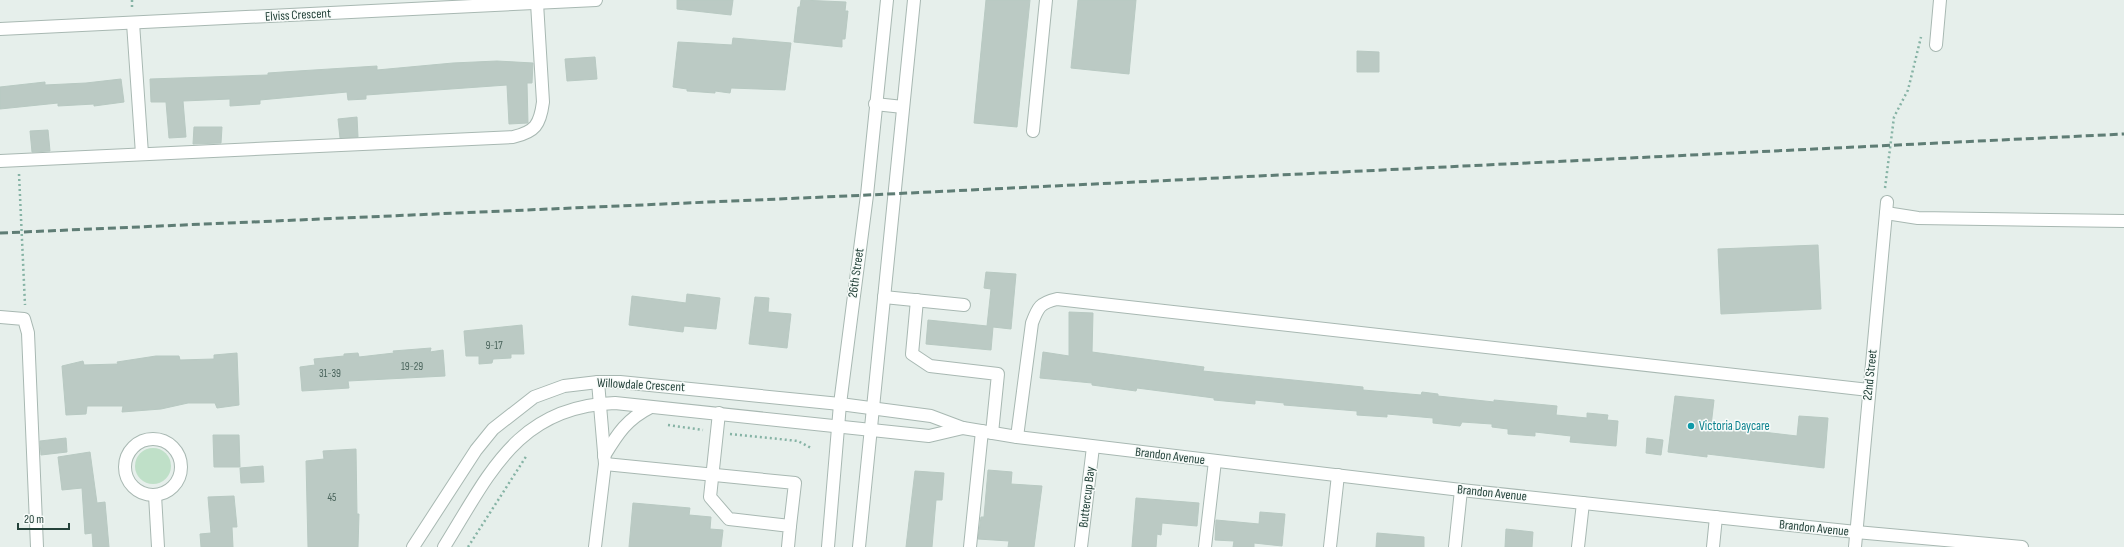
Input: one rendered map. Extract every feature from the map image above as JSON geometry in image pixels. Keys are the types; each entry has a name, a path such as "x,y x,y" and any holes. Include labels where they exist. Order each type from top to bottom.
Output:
{"street":[{"name":"Elviss Crescent","path":"0,29 596,0"},
{"name":"26th Street","path":"828,547 840,404 867,195 875,104 887,0"},
{"path":"859,547 914,0"},
{"path":"1033,131 1046,0"},
{"path":"1936,45 1940,0"},
{"path":"0,161 513,137 527,134 535,127 538,121 543,102 537,3"},
{"path":"133,23 142,154"},
{"path":"875,104 903,107"},
{"path":"1886,208 1918,218 2124,221"},
{"name":"22nd Street","path":"1855,547 1886,208"},
{"path":"884,297 964,305"},
{"path":"1017,437 1032,323 1037,310 1044,302 1058,299 1869,390"},
{"path":"917,300 912,354 930,366 998,374 987,432 970,547"},
{"path":"0,317 24,319 28,333 37,547"},
{"path":"595,547 605,460 598,382"},
{"name":"Willowdale Crescent","path":"413,547 476,450 493,429 534,397 564,386 598,382 676,387 840,404 872,409"},
{"name":"Willowdale Crescent","path":"444,547 496,464 518,438 562,414 600,404 719,413 870,430"},
{"path":"605,460 618,433 629,420 651,407"},
{"name":"Brandon Avenue","path":"872,409 931,416 963,428 1093,447 1461,490 1856,532 1996,546 2022,547"},
{"path":"719,413 710,497 728,519 790,526"},
{"name":"Brandon Avenue","path":"870,430 929,436 963,428"},
{"path":"150,439 167,442 174,448 181,464 181,473 177,482 164,493 155,495 145,494 137,489 130,482 126,474 126,464 130,451 141,442 150,439"},
{"name":"Buttercup Bay","path":"1081,547 1093,447"},
{"path":"605,460 712,475 795,483 788,547"},
{"path":"1206,547 1215,461"},
{"path":"1330,547 1338,475"},
{"path":"1455,547 1461,490"},
{"path":"155,495 158,547"},
{"path":"1578,547 1583,502"},
{"path":"1713,547 1716,517"}],"path":[{"path":"1886,208 1883,200 1894,117 1908,90 1922,33"},
{"path":"18,160 22,196 24,319"}],"green space":[{"path":"153,448 163,451 168,456 171,466 168,476 163,481 153,484 143,481 138,476 135,466 138,456 143,451"}],"building":[{"path":"677,0 733,0 731,15 677,9"},
{"path":"801,0 846,2 845,11 848,11 845,39 842,39 842,47 794,42 798,7 800,7"},
{"path":"986,0 1030,0 1017,127 974,123"},
{"path":"1078,0 1136,0 1129,74 1071,68"},
{"path":"733,38 791,43 785,90 731,88 730,93 715,91 715,93 687,91 687,89 673,87 678,42 732,45"},
{"path":"1357,51 1379,52 1379,72 1357,72"},
{"path":"595,57 597,79 567,81 565,59"},
{"path":"497,61 533,63 532,83 527,83 528,123 509,124 507,85 366,95 366,99 348,100 347,92 260,100 260,104 230,106 230,99 183,101 186,137 169,138 166,102 151,102 150,79 268,75 268,73 377,66 377,70 453,63"},
{"path":"121,79 124,102 94,106 94,104 58,106 58,103 0,109 0,87 45,82 45,85 86,83"},
{"path":"357,117 358,137 340,138 338,119"},
{"path":"194,127 222,127 221,143 193,144"},
{"path":"48,130 50,151 32,152 30,131"},
{"path":"1818,245 1821,309 1721,314 1718,249"},
{"path":"986,272 1016,274 1011,329 993,327 991,350 926,344 928,320 987,326 991,289 984,288"},
{"path":"687,294 720,298 716,329 684,326 683,332 629,325 632,296 686,303"},
{"path":"755,297 769,298 768,312 791,314 787,348 749,344"},
{"path":"1069,312 1093,313 1092,352 1204,367 1203,371 1363,387 1363,390 1421,395 1422,392 1438,394 1438,396 1494,402 1494,400 1557,406 1556,415 1587,418 1587,413 1608,415 1607,420 1618,421 1616,446 1570,442 1571,436 1535,432 1535,436 1508,434 1508,429 1492,427 1492,424 1462,422 1460,426 1433,423 1433,418 1387,414 1387,417 1357,415 1357,411 1284,405 1284,403 1255,400 1255,404 1214,400 1214,398 1137,388 1136,391 1092,385 1092,383 1040,378 1043,352 1069,356"},
{"path":"522,325 524,354 511,354 511,358 493,359 492,363 479,364 479,356 466,356 464,331"},
{"path":"431,348 430,352 443,350 445,376 348,381 349,388 302,391 300,367 315,365 314,359 358,353 359,357 394,353 393,351"},
{"path":"237,353 239,405 217,408 215,403 188,403 161,409 122,412 123,406 87,406 86,414 66,415 62,366 83,361 84,365 118,364 117,362 156,356 179,356 180,360 214,359 214,355"},
{"path":"1675,396 1714,400 1711,426 1797,436 1799,416 1828,418 1824,468 1707,454 1707,457 1668,452"},
{"path":"213,435 239,435 240,467 214,467"},
{"path":"66,438 67,452 41,455 40,441"},
{"path":"1647,438 1663,440 1661,455 1646,453"},
{"path":"356,449 357,514 359,514 358,547 308,547 306,461 324,459 323,451"},
{"path":"90,452 97,503 105,502 109,547 93,547 92,533 85,534 82,488 62,490 58,457"},
{"path":"263,466 264,482 241,483 240,468"},
{"path":"988,470 1012,472 1011,484 1042,486 1034,547 1008,547 1009,541 978,539 981,517 984,517"},
{"path":"915,471 944,473 942,500 936,500 932,547 906,547"},
{"path":"234,496 237,527 232,527 233,547 201,547 200,534 211,533 208,497"},
{"path":"1136,498 1199,503 1197,526 1162,523 1161,535 1157,534 1156,547 1132,547"},
{"path":"633,503 690,508 689,515 711,517 710,529 723,530 721,547 629,547"},
{"path":"1260,512 1285,514 1282,546 1254,543 1254,547 1233,547 1234,541 1215,540 1216,520 1259,524"},
{"path":"1506,529 1533,532 1532,547 1505,547"},
{"path":"1377,533 1424,537 1424,547 1376,547"}],"railway":[{"path":"0,233 847,196 2124,134"}],"place":[{"name":"Victoria Daycare","path":"1691,426"}]}
